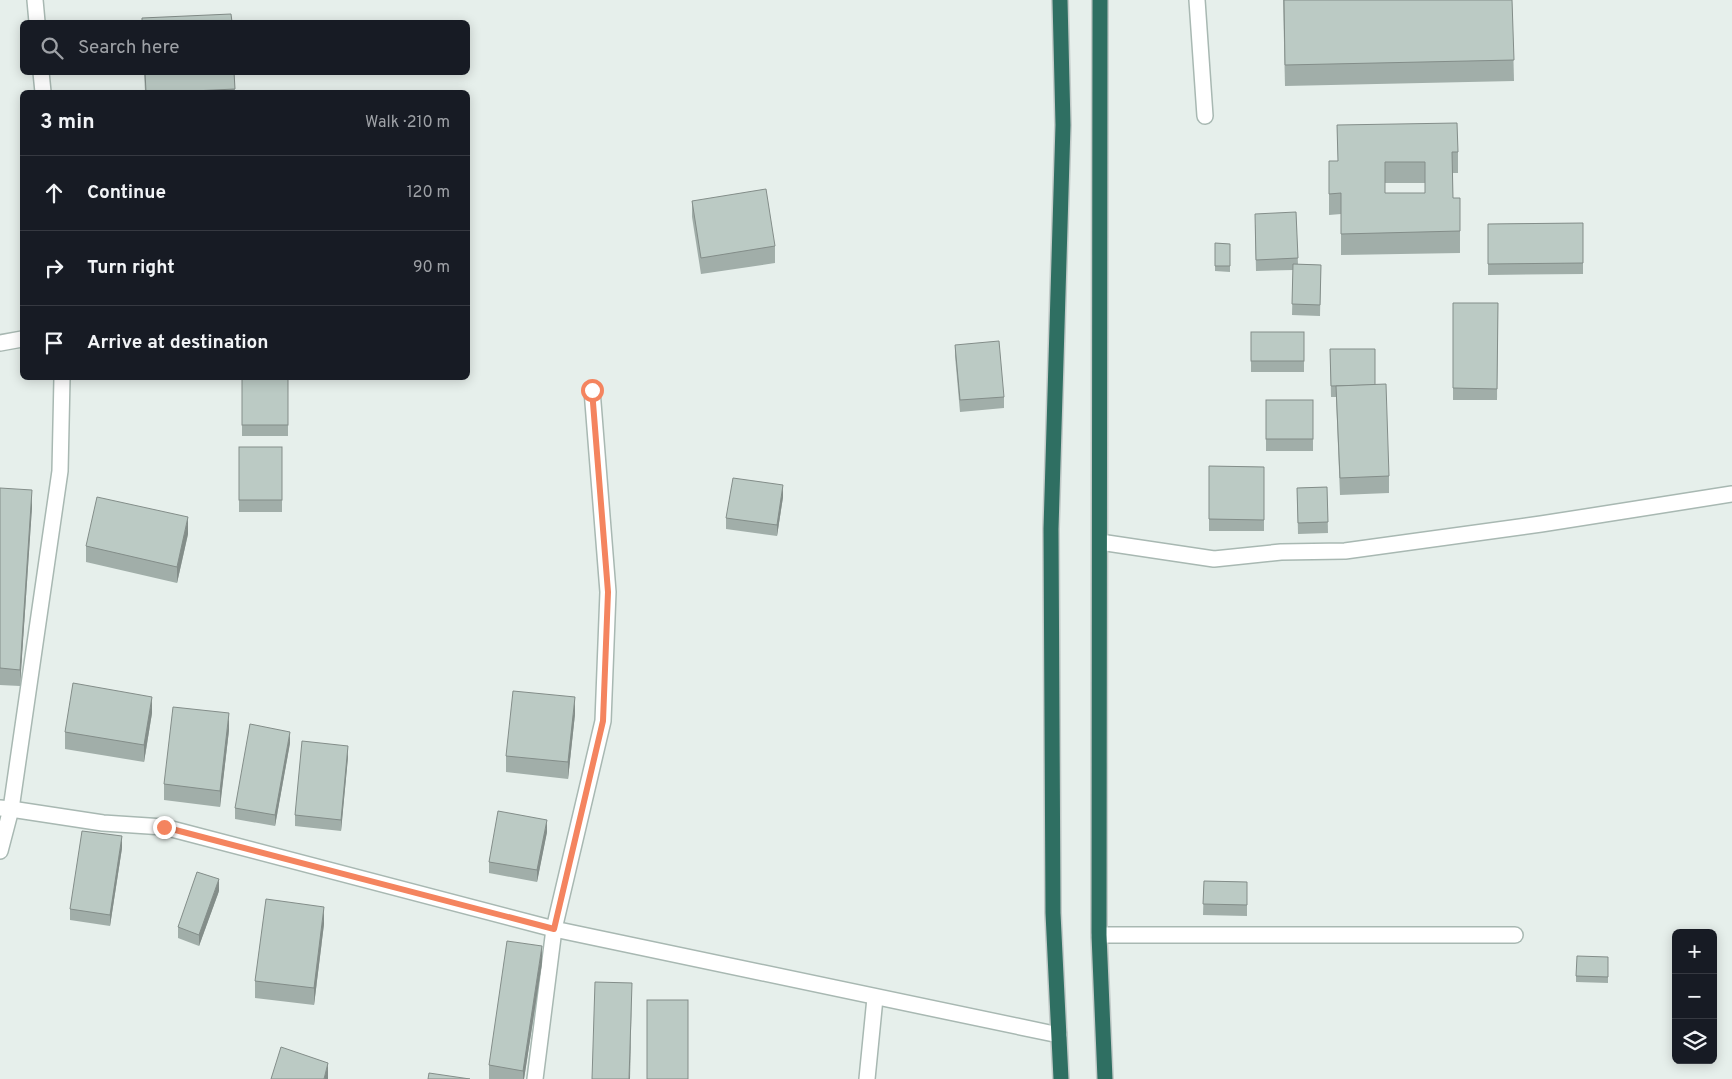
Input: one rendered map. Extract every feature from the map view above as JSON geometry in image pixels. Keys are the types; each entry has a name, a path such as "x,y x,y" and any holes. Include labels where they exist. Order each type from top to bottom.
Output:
{"highway":[{"path":"1060,0 1063,125 1051,529 1053,913 1061,1079"},
{"path":"1100,0 1099,935 1105,1079"}],"street":[{"path":"36,0 37,20"},
{"path":"1197,0 1205,116"},
{"path":"41,75 43,90"},
{"path":"0,343 20,339"},
{"path":"0,851 60,471 62,380"},
{"path":"535,1079 554,929 603,721 608,592 592,390"},
{"path":"1100,542 1214,559 1281,552 1345,551 1541,524 1732,494"},
{"path":"6,808 103,823 164,827 554,929 875,998 1059,1035"},
{"path":"1099,935 1515,935"},
{"path":"867,1079 875,998"}],"building":[{"path":"1284,0 1512,0 1514,60 1285,65"},
{"path":"231,14 232,20 142,20 142,18"},
{"path":"145,75 234,75 235,89 146,90"},
{"path":"1457,123 1458,152 1452,152 1453,198 1460,198 1460,231 1341,234 1341,193 1329,194 1329,161 1338,161 1337,125","holes":["1385,162 1425,162 1425,193 1385,193"]},
{"path":"766,189 775,246 701,258 692,201"},
{"path":"1296,212 1298,258 1256,260 1255,214"},
{"path":"1583,223 1583,263 1488,264 1488,224"},
{"path":"1215,243 1230,244 1230,266 1215,266"},
{"path":"1293,264 1321,265 1320,305 1292,304"},
{"path":"1453,303 1498,303 1497,389 1453,388"},
{"path":"1251,332 1304,332 1304,361 1251,361"},
{"path":"999,341 1004,397 960,400 955,345"},
{"path":"1330,349 1375,349 1375,385 1331,386"},
{"path":"242,380 288,380 288,425 242,425"},
{"path":"1386,384 1389,476 1340,478 1336,386"},
{"path":"1266,400 1313,400 1313,439 1266,439"},
{"path":"239,447 282,447 282,500 239,500"},
{"path":"1209,466 1264,467 1264,520 1209,519"},
{"path":"733,478 783,485 777,525 726,518"},
{"path":"1327,487 1328,522 1298,523 1297,488"},
{"path":"0,488 32,490 20,670 0,668"},
{"path":"97,497 188,517 177,567 86,546"},
{"path":"73,683 152,697 144,745 65,732"},
{"path":"513,691 575,697 568,762 506,756"},
{"path":"173,707 229,713 220,791 164,784"},
{"path":"250,724 290,732 275,815 235,808"},
{"path":"302,741 348,746 341,820 295,815"},
{"path":"498,811 547,820 537,870 489,862"},
{"path":"82,831 122,836 110,915 70,909"},
{"path":"197,872 219,879 199,935 178,927"},
{"path":"1204,881 1247,882 1247,905 1203,904"},
{"path":"266,899 324,907 314,988 255,981"},
{"path":"507,941 542,946 523,1071 489,1065"},
{"path":"1577,956 1608,957 1608,977 1576,976"},
{"path":"595,982 632,983 629,1079 592,1079"},
{"path":"647,1000 688,1000 688,1079 647,1079"},
{"path":"281,1047 328,1063 324,1079 271,1079"},
{"path":"429,1073 470,1079 428,1079"}],"route":[{"path":"164,827 554,929 603,721 608,592 592,390"}]}
